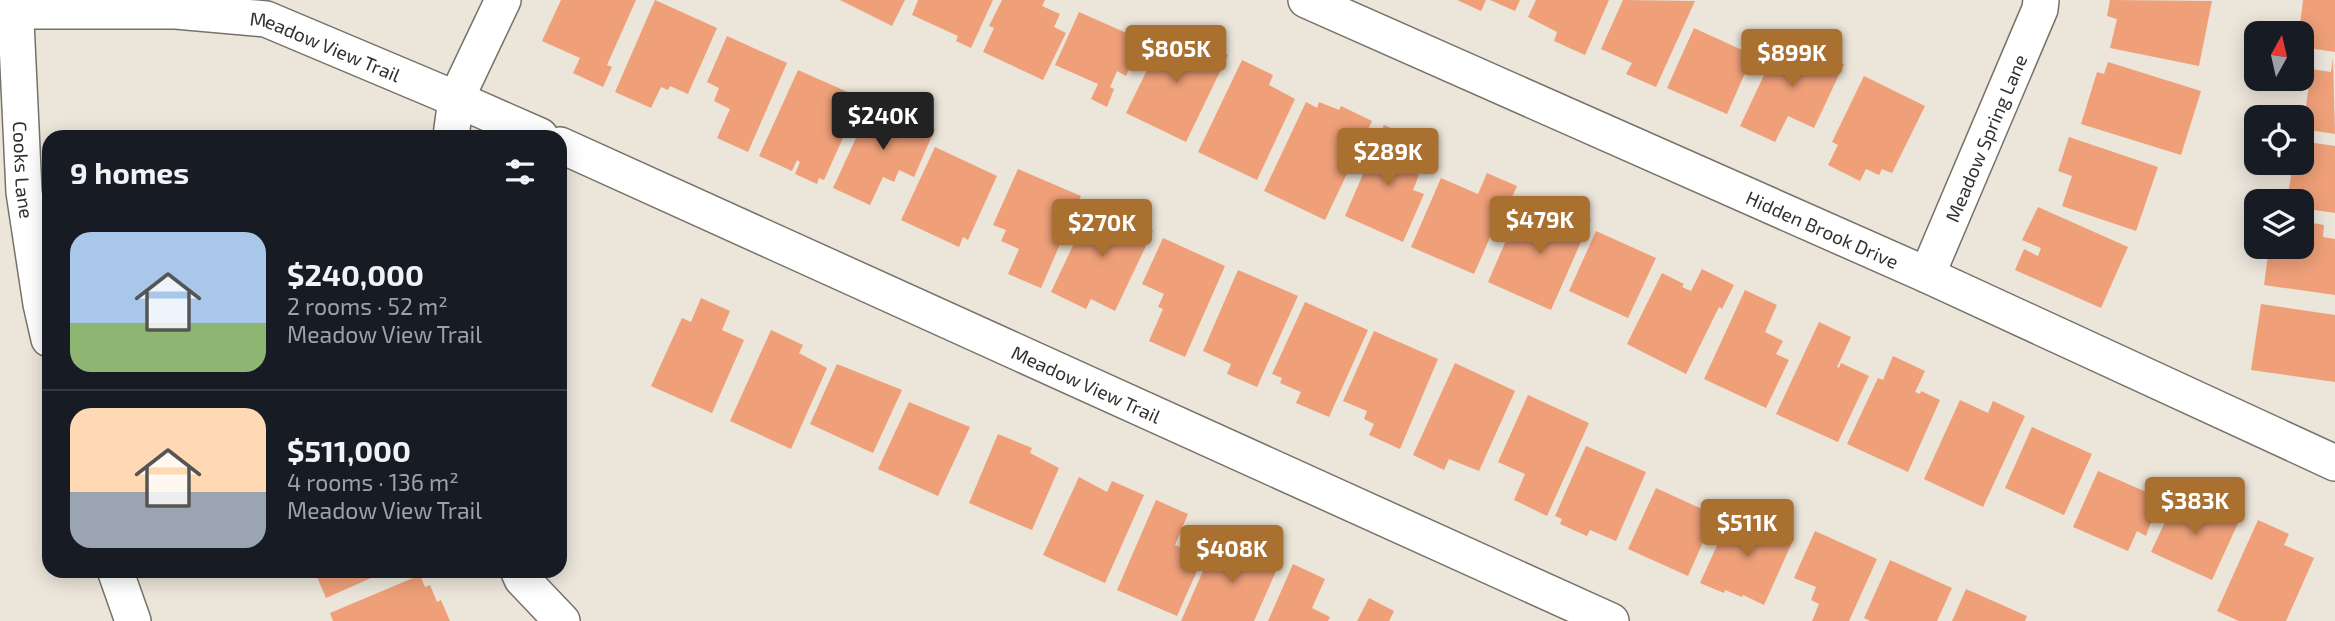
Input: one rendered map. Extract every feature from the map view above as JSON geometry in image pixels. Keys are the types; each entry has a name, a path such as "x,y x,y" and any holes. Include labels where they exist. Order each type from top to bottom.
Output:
{"street":[{"path":"452,130 456,99 503,0"},
{"name":"Hidden Brook Drive","path":"1307,0 1927,275 2335,463"},
{"name":"Meadow Spring Lane","path":"1927,275 2040,9 2041,0"},
{"name":"Meadow View Trail","path":"14,5 176,11 266,19 526,130"},
{"name":"Cooks Lane","path":"14,5 24,192 42,308"},
{"name":"Meadow View Trail","path":"567,148 1611,621"},
{"path":"118,578 133,621"},
{"path":"522,578 562,621"}],"building":[{"path":"561,0 636,0 607,65 612,67 603,87 573,73 580,58 542,41"},
{"path":"655,0 717,28 688,94 670,86 668,90 661,87 651,108 615,92"},
{"path":"840,0 905,0 892,26"},
{"path":"918,0 993,0 971,48 956,41 958,36 912,15"},
{"path":"1002,0 1045,0 1042,6 1060,14 1054,27 1066,33 1043,80 983,52 994,28 989,26"},
{"path":"1457,0 1486,0 1481,11"},
{"path":"1490,0 1520,0 1515,11"},
{"path":"1536,0 1609,0 1585,55 1554,41 1557,32 1528,17"},
{"path":"1623,0 1695,1 1656,87 1626,74 1632,63 1601,49"},
{"path":"2110,0 2212,1 2199,66 2110,48 2117,19 2107,16"},
{"path":"2303,0 2335,0 2335,52 2314,49 2314,21 2300,21"},
{"path":"1079,12 1140,39 1126,76 1117,71 1110,87 1114,89 1107,107 1091,99 1098,84 1055,65"},
{"path":"1694,28 1753,55 1727,114 1667,88"},
{"path":"1162,32 1191,46 1191,53 1197,40 1228,55 1186,142 1126,113 1150,64 1144,61 1152,42 1157,45"},
{"path":"1783,35 1844,64 1814,128 1788,116 1775,142 1740,126"},
{"path":"727,36 787,63 748,152 717,138 730,109 714,101 719,88 707,82"},
{"path":"2333,58 2335,134 2314,131 2314,105 2306,105 2308,91 2314,91 2314,69 2331,72"},
{"path":"1242,60 1273,75 1269,85 1295,99 1257,180 1198,152"},
{"path":"2108,62 2201,91 2181,155 2081,124 2097,72 2104,74"},
{"path":"798,70 861,98 824,180 819,178 817,184 795,174 800,162 797,160 792,171 759,156"},
{"path":"1864,76 1925,106 1892,173 1882,169 1879,175 1866,169 1860,181 1828,165 1838,145 1832,142"},
{"path":"873,101 935,129 914,177 899,170 894,182 883,177 870,205 833,188"},
{"path":"1306,102 1317,108 1319,102 1339,110 1341,106 1372,121 1325,220 1264,191"},
{"path":"1384,125 1416,139 1403,168 1419,175 1413,190 1424,194 1403,242 1345,216"},
{"path":"2069,137 2158,167 2136,231 2062,206 2072,176 2058,171"},
{"path":"2314,143 2335,146 2335,213 2314,210 2314,189 2289,189 2291,175 2314,175"},
{"path":"935,147 997,176 968,240 963,237 959,247 901,220"},
{"path":"1018,169 1081,196 1041,288 1008,274 1019,249 1001,241 1006,230 993,225"},
{"path":"1487,173 1517,186 1506,211 1502,210 1474,274 1411,247 1441,178 1478,194"},
{"path":"1093,203 1153,231 1115,311 1091,299 1086,309 1051,292"},
{"path":"1558,204 1591,219 1551,310 1488,282 1517,215 1547,228"},
{"path":"2038,207 2128,247 2101,308 2015,270 2024,249 2038,256 2041,248 2022,240"},
{"path":"2314,223 2324,225 2323,237 2335,239 2335,295 2264,285 2267,259 2314,259"},
{"path":"1596,231 1656,258 1628,318 1569,291"},
{"path":"1163,238 1225,266 1185,357 1149,341 1163,309 1158,307 1164,294 1142,284"},
{"path":"1702,269 1734,285 1722,309 1719,307 1686,374 1627,344 1662,273 1684,284 1682,287 1691,291"},
{"path":"1238,270 1298,296 1257,387 1227,374 1231,364 1203,351"},
{"path":"1745,290 1777,305 1765,332 1783,341 1776,354 1789,360 1766,408 1704,379"},
{"path":"701,298 730,311 722,330 744,340 712,413 651,386 682,318 691,322"},
{"path":"1305,302 1368,330 1329,417 1296,403 1301,392 1280,383 1282,378 1272,374"},
{"path":"2261,304 2335,315 2335,382 2251,370"},
{"path":"1819,322 1851,337 1837,367 1839,368 1841,363 1869,376 1838,442 1776,414"},
{"path":"771,330 803,345 799,353 827,368 791,449 730,421"},
{"path":"1374,331 1438,359 1400,449 1369,435 1374,424 1364,419 1367,411 1343,401"},
{"path":"1893,356 1925,371 1915,392 1920,394 1921,391 1940,400 1908,472 1847,444 1878,378 1883,380"},
{"path":"1455,363 1515,391 1479,471 1449,459 1444,470 1413,455"},
{"path":"837,364 902,390 873,453 810,424"},
{"path":"1528,395 1589,423 1547,516 1514,500 1525,474 1498,462"},
{"path":"1960,400 1988,413 1993,401 2025,416 1983,507 1924,479"},
{"path":"909,402 970,427 938,496 878,469"},
{"path":"2032,427 2092,454 2064,515 2005,488"},
{"path":"998,434 1032,448 1030,453 1059,468 1032,530 969,503"},
{"path":"1586,446 1646,472 1616,541 1590,530 1587,536 1560,524 1562,519 1555,516"},
{"path":"2098,471 2160,498 2146,536 2137,531 2128,551 2073,527"},
{"path":"1079,477 1107,492 1112,481 1144,495 1105,583 1043,555"},
{"path":"1656,488 1715,515 1688,576 1628,549"},
{"path":"2178,494 2239,521 2212,580 2151,552"},
{"path":"1156,500 1188,514 1175,545 1192,552 1186,566 1197,571 1177,616 1117,590"},
{"path":"1733,510 1794,538 1764,605 1743,595 1742,597 1725,590 1724,593 1700,583"},
{"path":"2258,520 2289,534 2284,545 2314,558 2286,621 2239,621 2217,611"},
{"path":"1815,531 1877,559 1849,621 1812,621 1819,604 1811,600 1816,587 1794,578"},
{"path":"1217,539 1245,551 1245,558 1250,546 1281,560 1254,621 1181,621"},
{"path":"1890,560 1952,588 1937,621 1870,621 1864,618"},
{"path":"1293,564 1325,579 1312,608 1330,617 1328,621 1268,621"},
{"path":"317,578 371,578 326,598"},
{"path":"413,578 421,578 425,587 430,585 437,602 441,600 450,621 333,621 330,613"},
{"path":"1966,589 2027,616 2025,621 1952,621"},
{"path":"1369,598 1394,611 1389,621 1357,621"}]}
